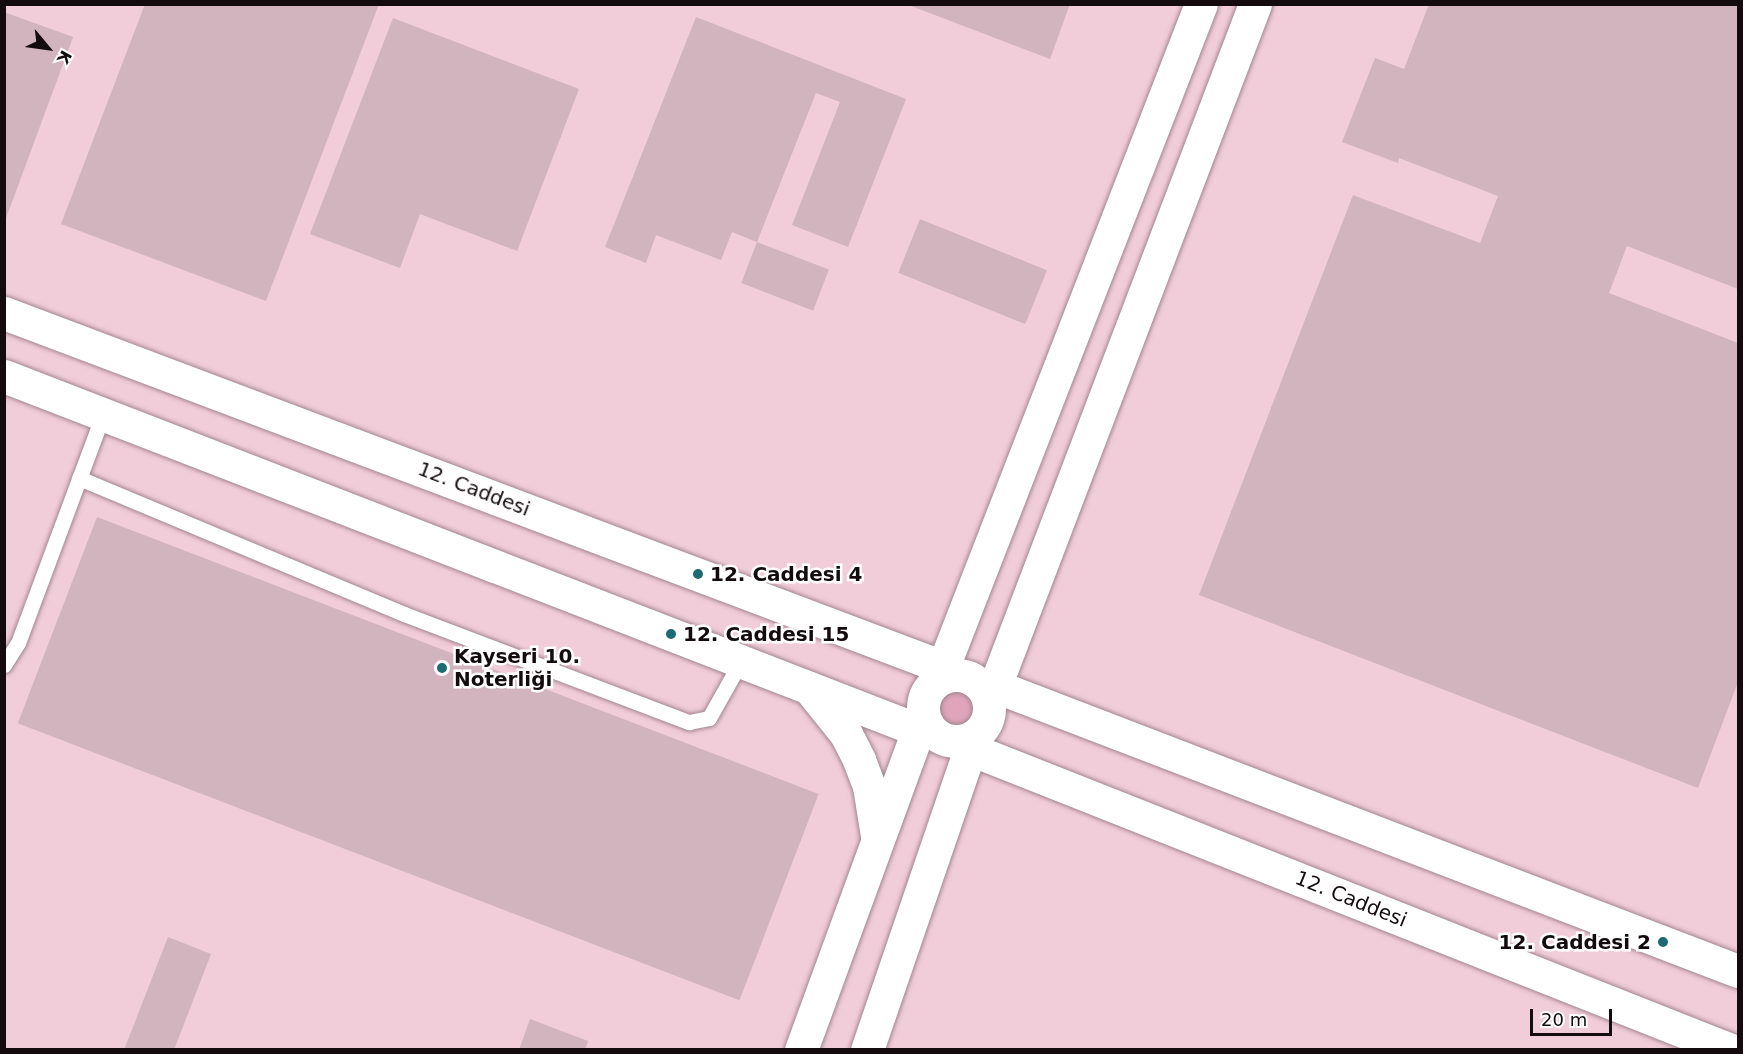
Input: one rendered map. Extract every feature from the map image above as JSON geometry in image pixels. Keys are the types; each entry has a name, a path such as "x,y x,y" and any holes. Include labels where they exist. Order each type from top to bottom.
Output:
{"street":[{"path":"801,1050 878,839 922,727 924,701 945,671 1201,4"},
{"path":"867,1050 969,744 989,714 991,689 1255,4"},
{"name":"12. Caddesi","path":"4,313 945,671"},
{"path":"4,376 809,688 922,727 944,739 969,744"},
{"path":"945,671 969,676 991,689 1738,971"},
{"path":"809,688 846,734 859,760 871,795 878,839"},
{"name":"12. Caddesi","path":"969,744 1731,1050"}],"lane":[{"path":"4,665 18,643 103,414"},
{"path":"79,478 404,614 689,722 709,718 741,661"}],"shaded area":[{"path":"5,5 1738,5 1738,1049 5,1049"},
{"path":"956,687 971,693 977,708 971,723 956,729 941,723 935,708 941,693"}],"building":[{"path":"145,4 379,4 266,301 61,224"},
{"path":"906,4 1070,4 1050,59"},
{"path":"1429,4 1738,4 1738,289 1627,246 1609,293 1738,343 1738,682 1698,788 1199,595 1353,195 1480,243 1498,196 1399,158 1398,163 1342,142 1375,58 1404,69"},
{"path":"4,12 73,37 5,221 4,221"},
{"path":"696,17 906,99 848,247 792,225 840,102 816,93 757,242 732,232 721,260 656,235 646,263 605,247"},
{"path":"393,18 579,89 517,251 420,214 400,268 310,234"},
{"path":"920,219 1047,270 1025,324 898,273"},
{"path":"757,242 829,270 813,311 741,283"},
{"path":"97,517 819,794 739,1000 18,723"},
{"path":"168,937 211,954 174,1050 124,1050"},
{"path":"530,1019 588,1041 585,1050 519,1050"}],"place":[{"name":"12. Caddesi 4","path":"698,574"},
{"name":"12. Caddesi 15","path":"671,634"},
{"name":"Kayseri 10. Noterliği","path":"442,668"},
{"name":"12. Caddesi 2","path":"1663,942"}]}
